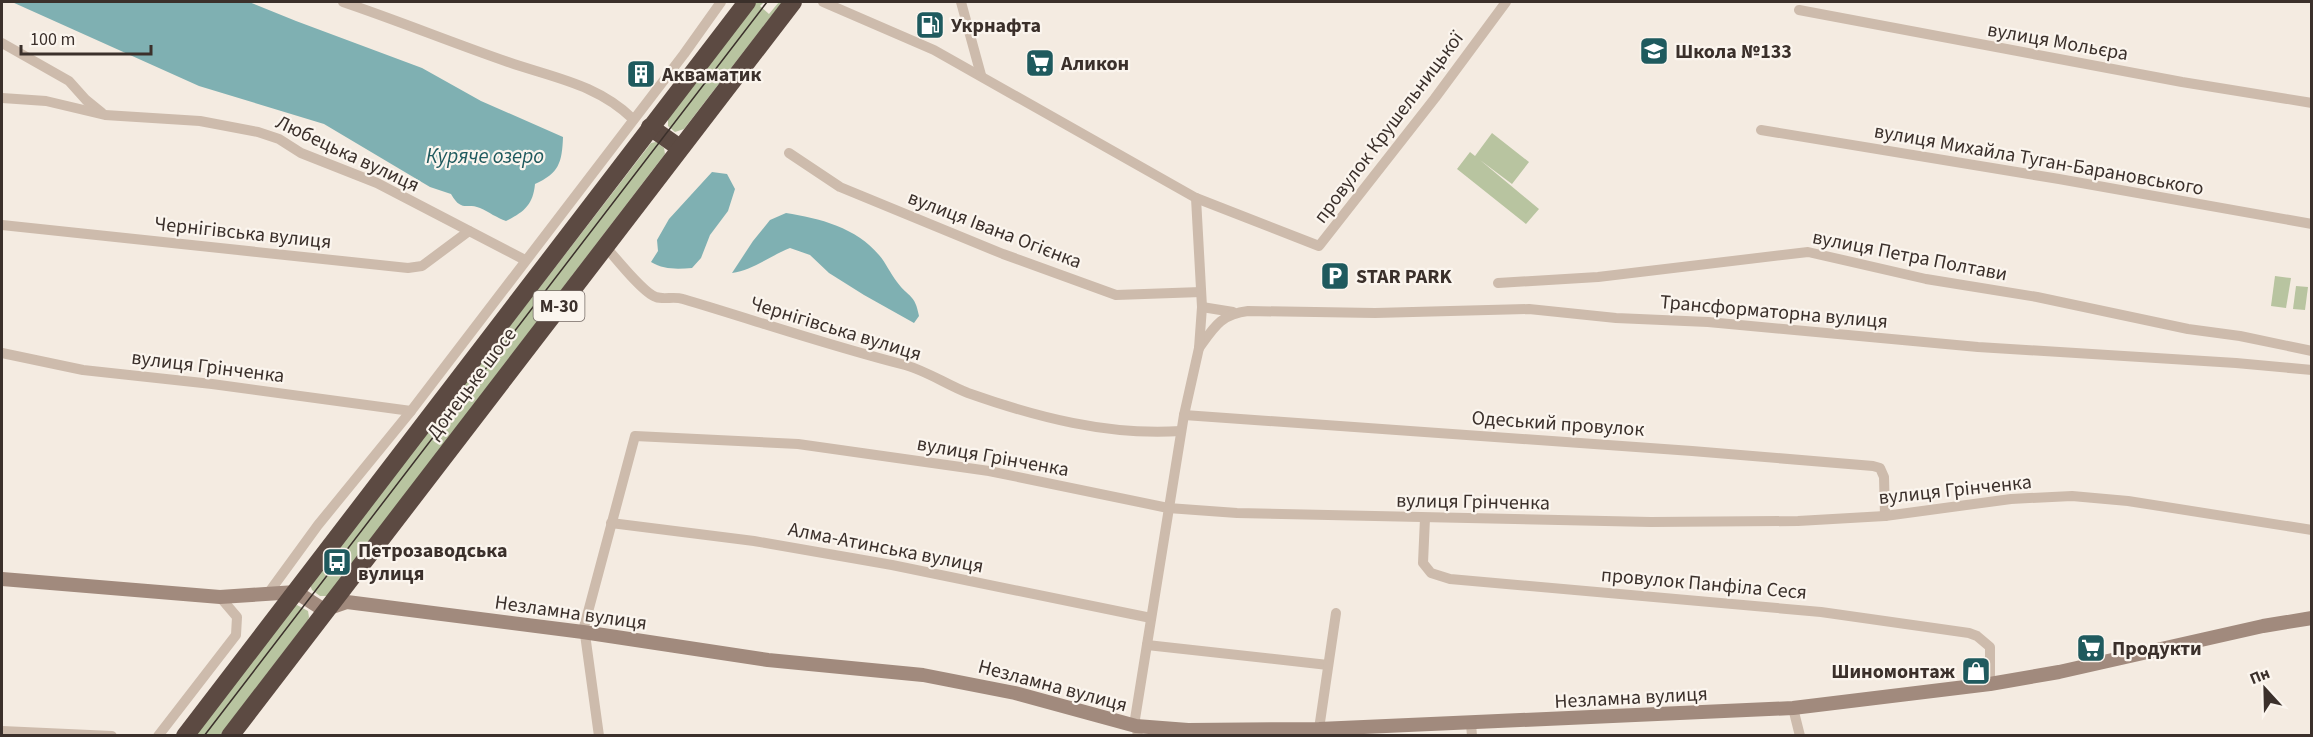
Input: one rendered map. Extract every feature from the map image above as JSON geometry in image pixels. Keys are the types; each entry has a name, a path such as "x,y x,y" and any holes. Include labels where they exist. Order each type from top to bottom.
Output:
{"highway":[{"name":"Донецьке шосе","path":"185,735 747,2"},
{"name":"Донецьке шосе","path":"230,735 792,2"},
{"path":"650,127 680,148"}],"street":[{"path":"343,2 507,62 580,85 607,97 633,119"},
{"name":"Донецьке шосе","path":"267,595 318,525 411,411 684,54 721,2"},
{"path":"823,2 934,50 1196,198 1202,307 1199,348 1184,415 1168,508 1135,719 1137,731"},
{"path":"961,2 981,75"},
{"name":"провулок Крушельницької","path":"1196,198 1319,246 1435,98 1506,2"},
{"name":"вулиця Мольєра","path":"1799,10 2182,82 2312,103"},
{"path":"2,43 69,81 86,100 105,115"},
{"name":"Любецька вулиця","path":"2,98 46,101 105,115 200,121 258,132 279,139 301,153 376,183 525,260"},
{"name":"вулиця Михайла Туган-Барановського","path":"1761,130 2058,179 2312,225"},
{"name":"вулиця Івана Огієнка","path":"789,153 840,187 1003,254 1116,295 1201,292"},
{"name":"Чернігівська вулиця","path":"2,225 408,268 422,266 469,231"},
{"path":"536,246 551,257"},
{"name":"Чернігівська вулиця","path":"605,246 637,282 655,297 680,297 789,333 908,366 966,392 1058,421 1132,430 1181,431"},
{"name":"вулиця Петра Полтави","path":"1498,283 1598,277 1808,252 1926,279 2037,297 2188,329 2240,336 2312,351"},
{"name":"Трансформаторна вулиця","path":"1202,307 1233,312 1375,313 1529,309 1616,318 1708,322 1978,347 2312,370"},
{"path":"1199,348 1221,321 1233,312"},
{"name":"вулиця Грінченка","path":"2,353 83,370 180,380 411,411"},
{"name":"Одеський провулок","path":"1184,415 1668,449 1873,466 1880,468 1884,477 1885,516"},
{"name":"вулиця Грінченка","path":"611,523 635,436 798,444 989,471 1168,508 1237,513 1662,522 1798,521 1885,516 2011,499 2072,496 2127,501 2312,530"},
{"name":"провулок Панфіла Сеся","path":"1425,518 1423,563 1431,573 1450,579 1821,612 1969,633 1977,636 1990,647 1990,684"},
{"path":"599,735 583,632 611,523"},
{"name":"Алма-Атинська вулиця","path":"611,523 754,541 881,563 1151,618"},
{"path":"2,579 220,597 296,592 324,610"},
{"path":"158,735 236,635 237,617 220,597"},
{"name":"Незламна вулиця","path":"324,610 347,602 583,632 768,660 942,678 1015,693 1137,731 1471,730 1793,708 1990,684 2059,672 2264,626 2312,618"},
{"path":"1319,729 1336,613"},
{"path":"1147,645 1328,665"},
{"path":"1793,708 1800,735"},
{"path":"2,731 112,735"}],"green space":[{"path":"756,2 764,2 760,6 769,14 779,2 782,2 684,129 675,132 668,126 668,117"},
{"path":"1492,133 1529,162 1512,184 1480,160 1539,209 1526,224 1457,169 1470,152 1475,156"},
{"path":"656,142 664,148 665,154 327,596 320,596 312,590 310,585 651,143"},
{"path":"2275,276 2291,278 2286,308 2271,306"},
{"path":"2296,286 2308,287 2305,310 2293,309"},
{"path":"297,605 308,611 308,620 220,735 195,736 293,607"}],"water":[{"name":"Куряче озеро","path":"12,2 249,2 422,68 481,101 563,137 562,154 554,171 535,184 527,207 506,221 475,206 461,205 451,194 430,187 324,124 199,86"},
{"path":"712,172 727,174 735,189 728,211 710,235 701,258 692,268 666,268 651,262 658,251 657,240 669,219"},
{"path":"786,213 837,226 849,231 870,246 913,300 919,316 914,323 829,273 810,255 790,248 754,266 732,273 770,220"}],"tram line":[{"path":"204,736 767,2"}],"place":[{"name":"Укрнафта","path":"930,25"},
{"name":"Школа №133","path":"1654,51"},
{"name":"Аликон","path":"1040,63"},
{"name":"Акваматик","path":"641,74"},
{"name":"STAR PARK","path":"1335,276"},
{"name":"Петрозаводська вулиця","path":"337,562"},
{"name":"Продукти","path":"2091,648"},
{"name":"Шиномонтаж","path":"1976,671"}]}
